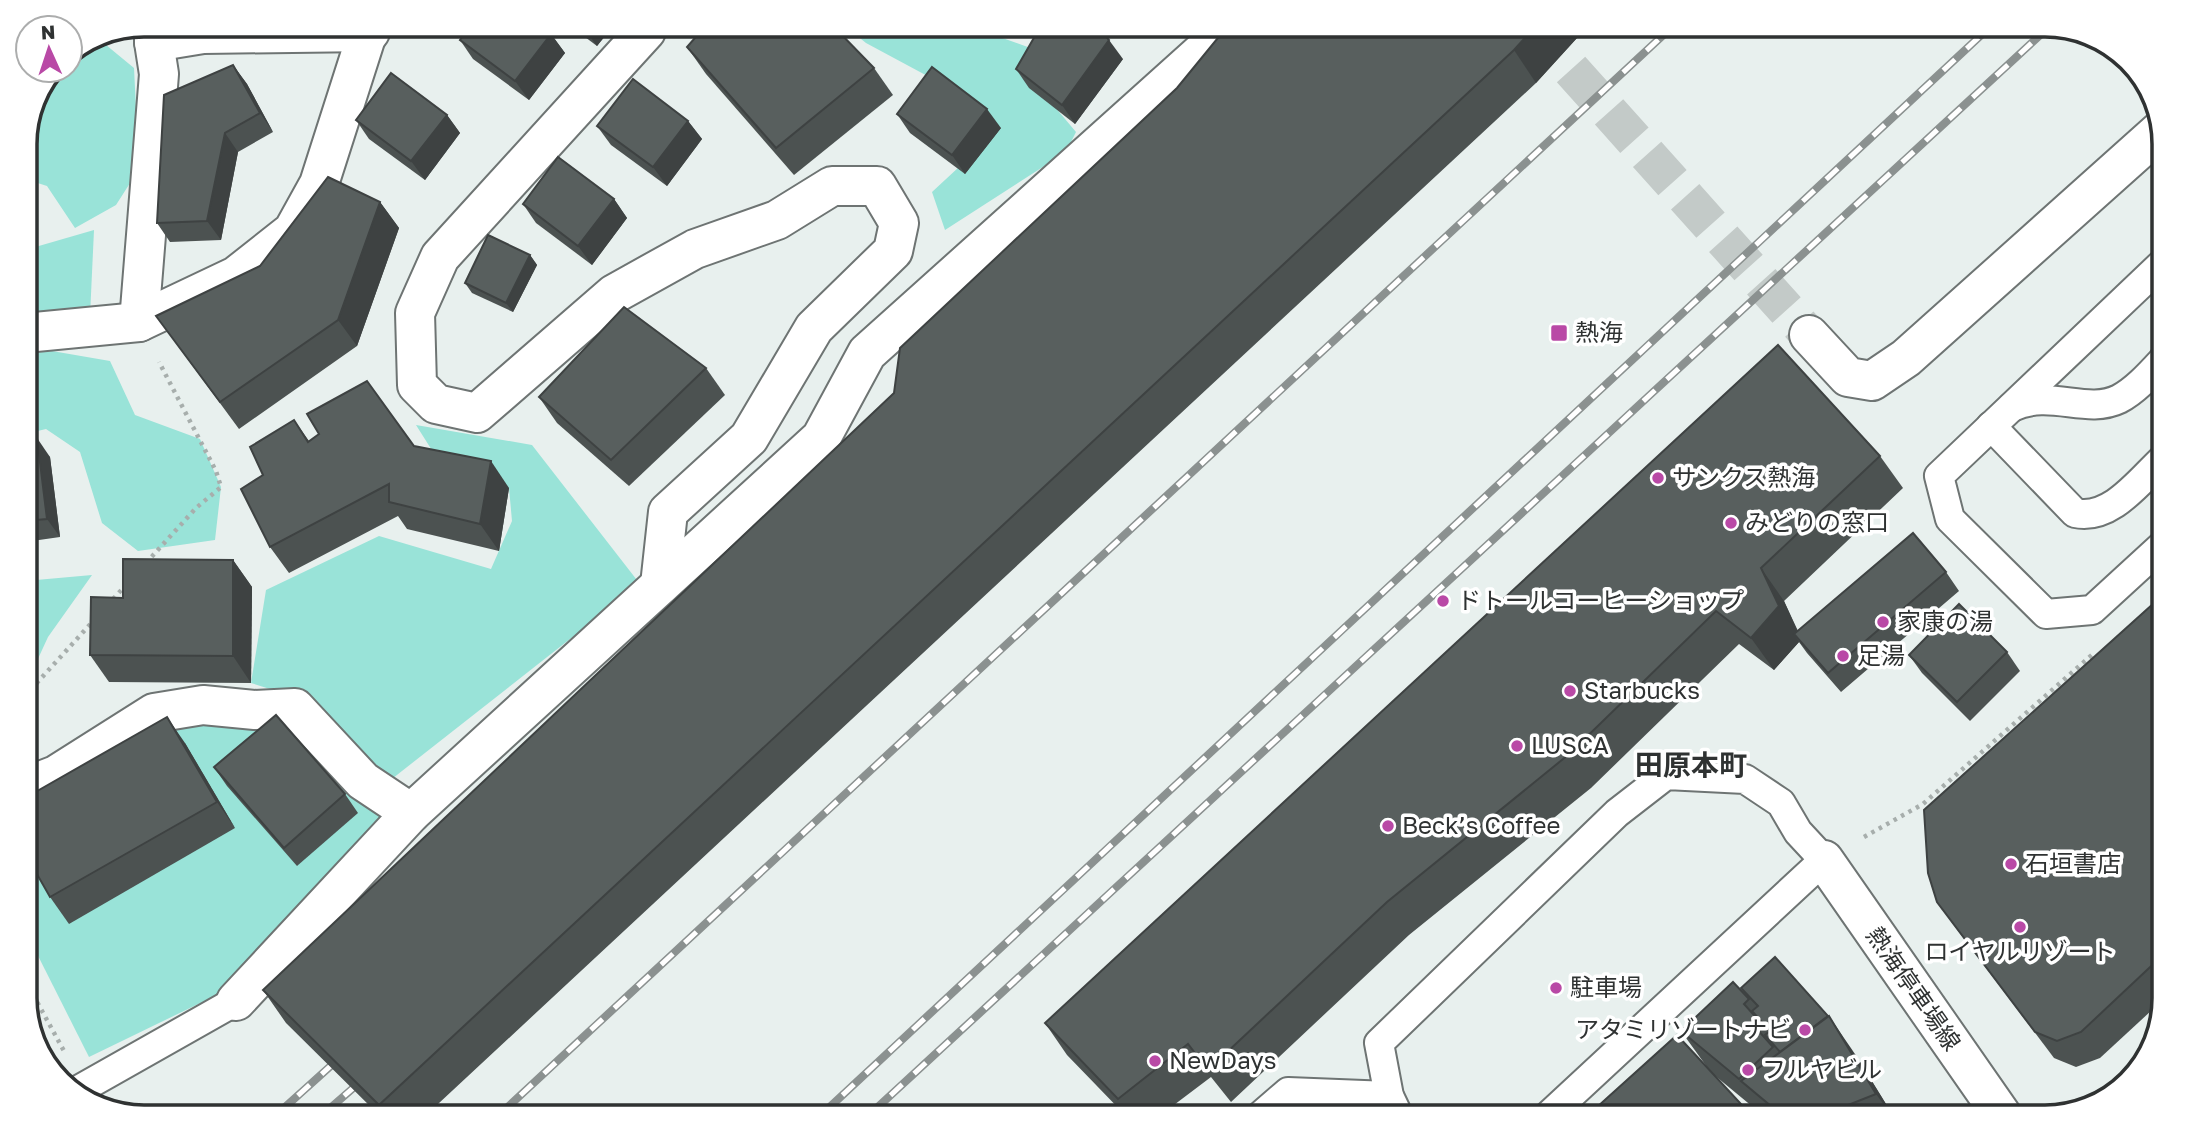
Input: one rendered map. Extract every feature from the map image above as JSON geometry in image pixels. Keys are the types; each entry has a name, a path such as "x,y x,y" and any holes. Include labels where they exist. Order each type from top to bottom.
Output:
{"street":[{"path":"139,322 159,88 154,37"},
{"path":"37,332 139,322 236,276 293,231 319,184 368,37"},
{"path":"641,37 440,257 415,313 417,385 436,404 477,413 614,295 695,248 777,220 832,186 877,186 900,223 893,251 814,328 749,438 668,512 660,585"},
{"path":"236,1000 411,813 821,438 867,352 1219,37"},
{"path":"1809,335 1848,377 1872,381 1906,358 2152,138"},
{"path":"37,782 56,775 154,713 203,705 255,710 295,708 363,781 411,813"},
{"name":"熱海停車場線","path":"1824,860 1994,1105"}],"lane":[{"path":"2152,273 1940,475 1950,519 2046,614 2092,610 2152,555"},
{"path":"2001,417 2034,398 2091,404 2117,400 2129,393 2152,371"},
{"path":"2001,417 2075,513 2094,514 2112,506 2152,469"},
{"path":"1394,1105 1379,1042 1617,813 1666,775 1745,779 1781,803 1798,832 1824,860 1561,1105"},
{"path":"83,1086 236,1000"},
{"path":"1274,1105 1288,1092 1380,1105"}],"path":[{"path":"139,322 216,471 221,487 196,508 142,567"},
{"path":"106,607 133,577"},
{"path":"37,683 97,617"},
{"path":"1824,860 1923,804 2104,644"},
{"path":"37,1004 75,1081"}],"shaded area":[{"path":"859,37 1000,37 1036,50 1033,81 1076,132 1066,152 945,230 932,192 1000,129 933,79"},
{"path":"105,44 134,68 139,169 116,205 75,228 47,186 37,183 37,137 40,116 56,84 84,84 84,55"},
{"path":"94,230 90,316 37,322 37,247"},
{"path":"52,351 110,361 135,415 200,439 221,487 215,540 138,551 102,523 80,452 46,429 37,431 37,353"},
{"path":"416,425 532,445 640,584 388,782 305,700 251,683 266,590 379,536 491,569 512,521 509,488 440,463"},
{"path":"92,575 48,637 37,661 37,580"},
{"path":"295,708 395,803 223,992 89,1057 37,954 37,781 154,713"}],"building":[{"path":"462,37 549,37 515,81 460,40"},
{"path":"696,37 844,37 874,68 776,148 687,47"},
{"path":"1034,37 1107,37 1109,40 1062,105 1016,69"},
{"path":"1219,37 1526,37 379,1105 263,990 894,393 900,348 1177,88"},
{"path":"233,65 260,113 225,133 207,221 157,223 164,95"},
{"path":"932,67 987,109 952,155 897,114"},
{"path":"391,73 447,115 411,161 356,120"},
{"path":"633,79 688,121 653,167 597,126"},
{"path":"558,157 614,199 578,246 523,204"},
{"path":"328,177 380,202 338,320 220,402 156,316 260,266"},
{"path":"488,235 530,255 506,303 465,283"},
{"path":"624,307 706,368 611,460 539,397"},
{"name":"LUSCA","path":"1778,345 1880,456 1761,568 1779,606 1751,638 1716,611 1568,755 1387,902 1208,1070 1188,1044 1118,1099 1045,1023"},
{"path":"367,381 414,446 491,461 480,524 389,502 389,484 270,547 241,489 263,475 250,447 294,420 308,442 319,434 307,414"},
{"path":"37,438 47,519 37,520"},
{"path":"1913,533 1946,572 1828,673 1794,634"},
{"path":"123,559 233,560 233,656 90,655 91,597 123,598"},
{"path":"1959,604 2007,652 1957,702 1909,655"},
{"path":"2152,605 2152,965 2081,1032 2057,1041 2035,1032 1937,902 1928,873 1924,810"},
{"path":"276,715 345,794 284,848 214,767"},
{"path":"167,717 217,802 50,897 37,874 37,791"},
{"path":"1775,957 1828,1016 1780,1052 1765,1035 1770,1031 1752,1011 1758,1006 1741,988"},
{"path":"1733,982 1749,999 1744,1004 1761,1023 1756,1028 1773,1047 1739,1079 1681,1031"},
{"path":"1829,1016 1876,1094 1848,1105 1770,1105 1741,1081"},
{"path":"1677,1035 1742,1105 1599,1105"}],"tunnel":[{"path":"1542,37 1809,335"}],"railway":[{"path":"510,1105 1661,37"},
{"path":"832,1105 1979,37"},
{"path":"880,1105 2038,37"},
{"path":"287,1105 344,1054"},
{"path":"334,1105 367,1076"}],"place":[{"name":"熱海","path":"1559,333"},
{"name":"サンクス熱海","path":"1658,478"},
{"name":"みどりの窓口","path":"1731,523"},
{"name":"ドトールコーヒーショップ","path":"1443,601"},
{"name":"家康の湯","path":"1883,622"},
{"name":"足湯","path":"1843,656"},
{"name":"Starbucks","path":"1570,691"},
{"name":"LUSCA","path":"1517,746"},
{"name":"Beck’s Coffee","path":"1388,826"},
{"name":"石垣書店","path":"2011,864"},
{"name":"ロイヤルリゾート","path":"2020,927"},
{"name":"駐車場","path":"1556,988"},
{"name":"アタミリゾートナビ","path":"1805,1030"},
{"name":"NewDays","path":"1155,1061"},
{"name":"フルヤビル","path":"1748,1070"}],"district":[{"name":"田原本町","path":"1691,765"}]}
